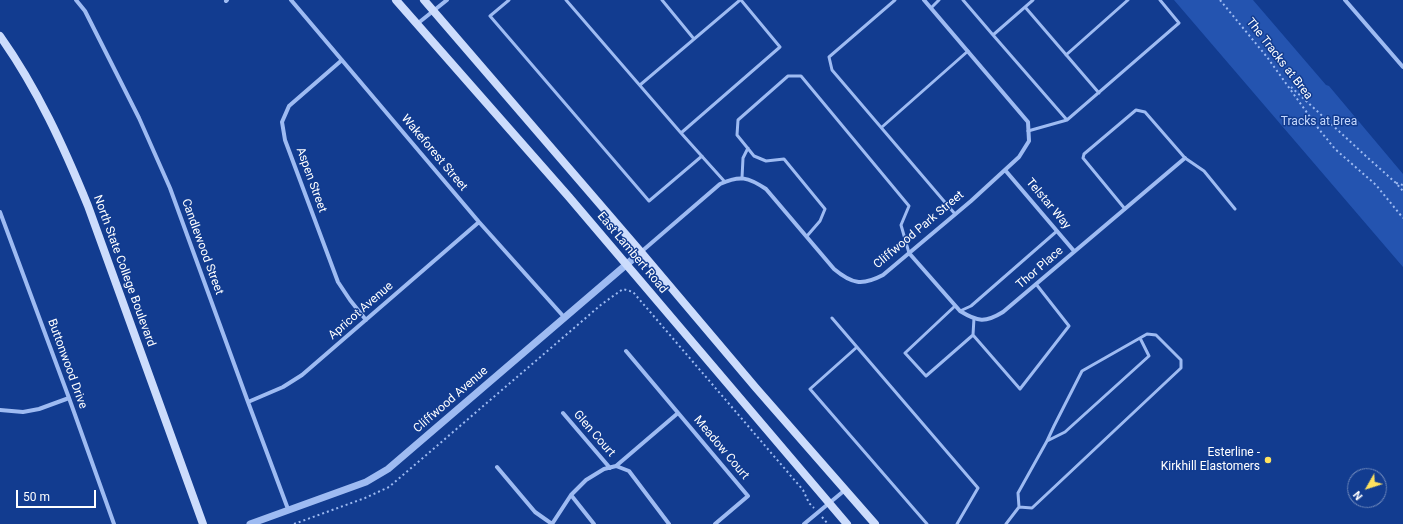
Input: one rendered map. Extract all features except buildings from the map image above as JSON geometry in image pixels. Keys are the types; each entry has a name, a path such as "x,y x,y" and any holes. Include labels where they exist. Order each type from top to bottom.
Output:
{"main road":[{"name":"East Lambert Road","path":"396,0 570,197 626,265 847,524"},
{"name":"East Lambert Road","path":"424,0 641,252 751,383 875,524"},
{"name":"North State College Boulevard","path":"0,36 28,80 50,122 88,206 203,524"}],"street":[{"name":"Candlewood Street","path":"76,0 88,17 139,118 170,188 288,509"},
{"name":"Wakeforest Street","path":"291,0 479,222 564,317"},
{"path":"417,24 447,0"},
{"path":"924,0 1028,122 1028,131"},
{"path":"1345,0 1403,67"},
{"name":"Aspen Street","path":"342,60 289,106 282,122 285,140 338,282 366,320"},
{"name":"Cliffwood Park Street","path":"742,178 755,181 766,189 844,278 856,282 871,282 883,275 1019,158 1029,141 1028,131"},
{"name":"Thor Place","path":"909,253 960,311 980,320 992,319 1003,312 1185,158"},
{"name":"Telstar Way","path":"1005,170 1074,252"},
{"path":"641,252 720,184 730,179 742,178"},
{"name":"Buttonwood Drive","path":"0,212 114,524"},
{"name":"Apricot Avenue","path":"248,402 283,387 302,375 479,222"},
{"name":"Cliffwood Avenue","path":"250,524 366,482 388,469 641,252"},
{"name":"Meadow Court","path":"626,351 748,496 715,524"},
{"path":"0,410 23,412 34,410 69,398"},
{"name":"Glen Court","path":"563,413 610,468"},
{"name":"Meadow Court","path":"616,466 678,413"},
{"path":"497,467 535,512 552,524 571,495 586,480 604,469 616,466 629,471 669,524"},
{"path":"804,524 845,490"},
{"path":"571,495 594,524"}],"lane":[{"path":"509,0 490,16 649,201 702,156"},
{"path":"566,0 681,133 726,182"},
{"path":"662,0 694,39"},
{"path":"640,85 740,0 780,47 681,133"},
{"path":"895,0 829,57 832,70 955,214"},
{"path":"931,8 940,0"},
{"path":"963,0 1067,120"},
{"path":"993,35 1033,0"},
{"path":"1066,55 1128,0"},
{"path":"1028,131 1067,120 1179,23 1160,0"},
{"path":"1025,8 1098,92"},
{"path":"882,127 968,51"},
{"path":"806,236 820,222 825,209 784,159 766,161 754,156 737,135 738,120 788,76 801,76 909,206 901,225 909,253"},
{"path":"1125,209 1083,158 1084,154 1136,110 1145,112 1185,158 1204,171 1235,209"},
{"path":"742,178 743,158 748,148"},
{"path":"960,311 971,306 1057,231"},
{"path":"974,318 973,334 1020,390 1069,326 1036,284"},
{"path":"955,306 905,353 926,376 973,334"},
{"path":"832,318 978,488 957,524"},
{"path":"1006,524 1019,507 1018,493 1047,441 1082,372 1147,334 1156,334 1181,360 1180,368 1032,508 1019,507"},
{"path":"1047,441 1065,432 1149,356 1140,338"},
{"path":"857,348 810,389 927,524"}],"path":[{"name":"The Tracks at Brea","path":"1220,0 1287,83 1318,128 1335,149 1376,185 1403,218"},
{"path":"1287,83 1403,191"},
{"path":"1396,183 1403,185"},
{"path":"294,524 365,498 389,487 602,304 624,289 633,292 803,490 810,503 828,524"}],"green space":[{"name":"Tracks at Brea","path":"1174,0 1253,0 1326,85 1329,86 1403,174 1403,267"}],"place":[{"name":"Esterline - Kirkhill Elastomers","path":"1268,460"}]}
